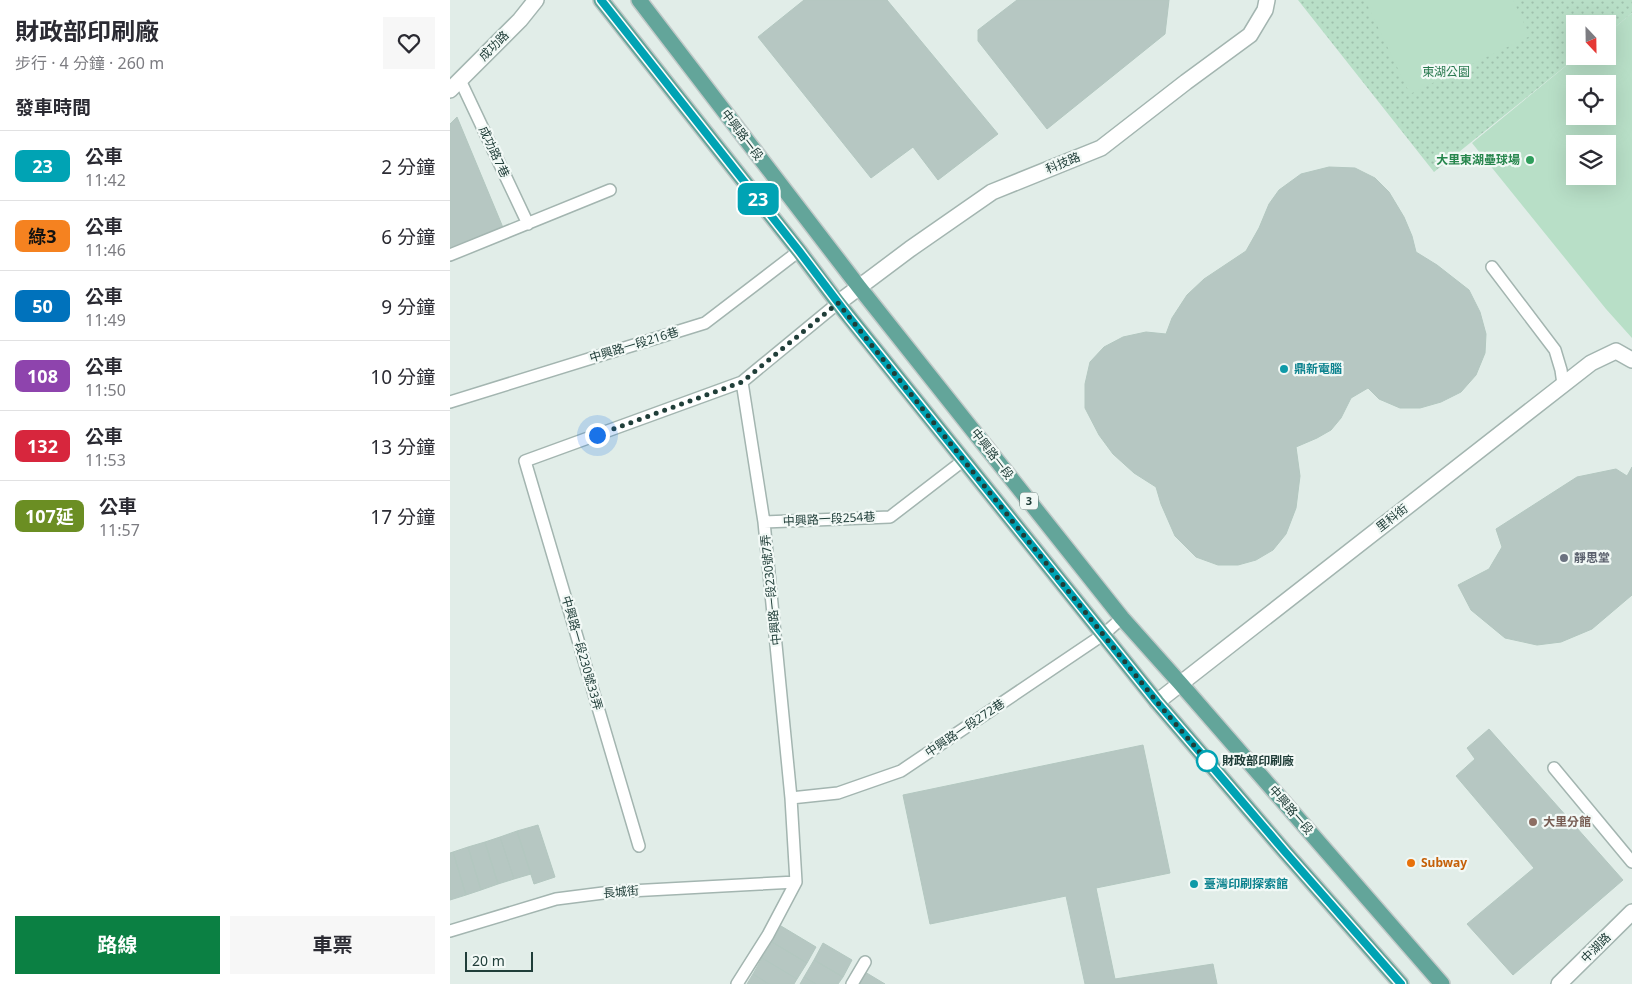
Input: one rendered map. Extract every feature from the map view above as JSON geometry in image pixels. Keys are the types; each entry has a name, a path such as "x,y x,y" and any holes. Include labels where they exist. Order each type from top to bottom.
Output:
{"main road":[{"name":"中興路一段","path":"601,0 838,303 1157,702 1279,846 1401,984"},
{"name":"中興路一段","path":"639,0 859,287 1122,618 1442,984"}],"street":[{"name":"成功路","path":"458,79 520,20 536,0"},
{"name":"科技路","path":"838,303 910,249 992,192 1101,148 1186,82 1250,36 1265,10 1267,0"},
{"name":"里科街","path":"1157,702 1591,363 1616,352 1632,360"},
{"name":"中湖路","path":"1559,984 1632,912"}],"lane":[{"name":"成功路7巷","path":"458,79 528,224"},
{"path":"450,255 610,190"},
{"name":"中興路一段216巷","path":"450,402 705,323 799,251"},
{"path":"1492,267 1555,350 1563,384"},
{"path":"742,382 838,303"},
{"name":"中興路一段230號33弄","path":"638,846 525,461 742,382"},
{"name":"中興路一段230號7弄","path":"742,382 764,522 791,798 796,882"},
{"name":"中興路一段254巷","path":"764,522 890,517 964,460"},
{"name":"中興路一段272巷","path":"791,798 838,793 901,771 1104,634 1122,618"},
{"path":"1554,768 1632,862"},
{"path":"737,984 768,934 796,882"},
{"name":"長城街","path":"450,931 565,898 611,892 796,882"},
{"path":"852,984 865,962"}],"green space":[{"name":"東湖公園","path":"1298,0 1632,0 1632,13 1616,26 1616,15 1566,15 1567,65 1434,172"},
{"path":"1365,0 1513,0 1530,36 1410,94"},
{"name":"大里東湖壘球場","path":"1632,13 1632,338 1606,309 1472,143 1567,65 1616,65 1616,26"}],"building":[{"path":"804,0 887,0 998,134 938,180 913,147 871,178 758,37"},
{"path":"1017,0 1169,0 1165,34 1047,129 978,41 978,30"},
{"path":"457,117 504,230 450,250 450,124"},
{"name":"鼎新電腦","path":"1329,167 1355,168 1375,178 1389,192 1404,217 1416,252 1437,265 1469,290 1480,312 1486,334 1485,353 1476,375 1461,392 1441,402 1420,408 1400,408 1379,399 1368,388 1351,398 1341,418 1331,430 1296,447 1300,476 1296,508 1286,534 1273,550 1256,560 1238,565 1218,565 1196,557 1175,536 1156,487 1134,473 1113,454 1099,435 1085,408 1085,384 1090,362 1104,347 1123,337 1146,332 1166,334 1172,318 1187,295 1204,279 1246,251 1259,228 1269,204 1279,190 1301,174"},
{"name":"靜思堂","path":"1632,467 1632,595 1592,629 1561,642 1537,645 1505,638 1471,610 1458,585 1489,569 1502,547 1496,529 1577,477 1616,469 1627,476"},
{"name":"大里分館","path":"1489,729 1623,880 1513,975 1467,924 1534,868 1456,776 1475,759 1467,748"},
{"path":"1143,745 1170,873 1096,888 1115,979 1213,964 1217,984 1085,984 1066,896 930,924 903,795"},
{"path":"538,825 555,877 534,884 517,831"},
{"path":"517,831 531,874 514,879 500,837"},
{"path":"500,837 514,879 498,884 485,842"},
{"path":"485,842 498,884 481,890 468,847"},
{"path":"468,847 481,890 466,895 453,852"},
{"path":"453,852 466,895 450,900 450,853"},
{"path":"781,926 816,947 807,963 772,942"},
{"path":"772,942 807,963 797,979 762,958"},
{"path":"823,943 852,960 843,977 814,960"},
{"path":"762,958 797,979 794,984 769,984 753,974"},
{"path":"814,960 843,977 838,984 816,984 804,977"},
{"path":"865,972 885,984 858,984"},
{"path":"753,974 769,984 747,984"},
{"path":"804,977 816,984 800,984"}],"bus line":[{"name":"23","path":"601,0 849,317 1157,702 1401,984"}],"place":[{"name":"大里東湖壘球場","path":"1530,160"},
{"name":"鼎新電腦","path":"1284,369"},
{"name":"靜思堂","path":"1564,558"},
{"name":"財政部印刷廠","path":"1207,761"},
{"name":"大里分館","path":"1533,822"},
{"name":"Subway","path":"1411,863"},
{"name":"臺灣印刷探索館","path":"1194,884"}],"route":[{"path":"597,435 742,382 838,303 1157,702 1207,761"}]}
